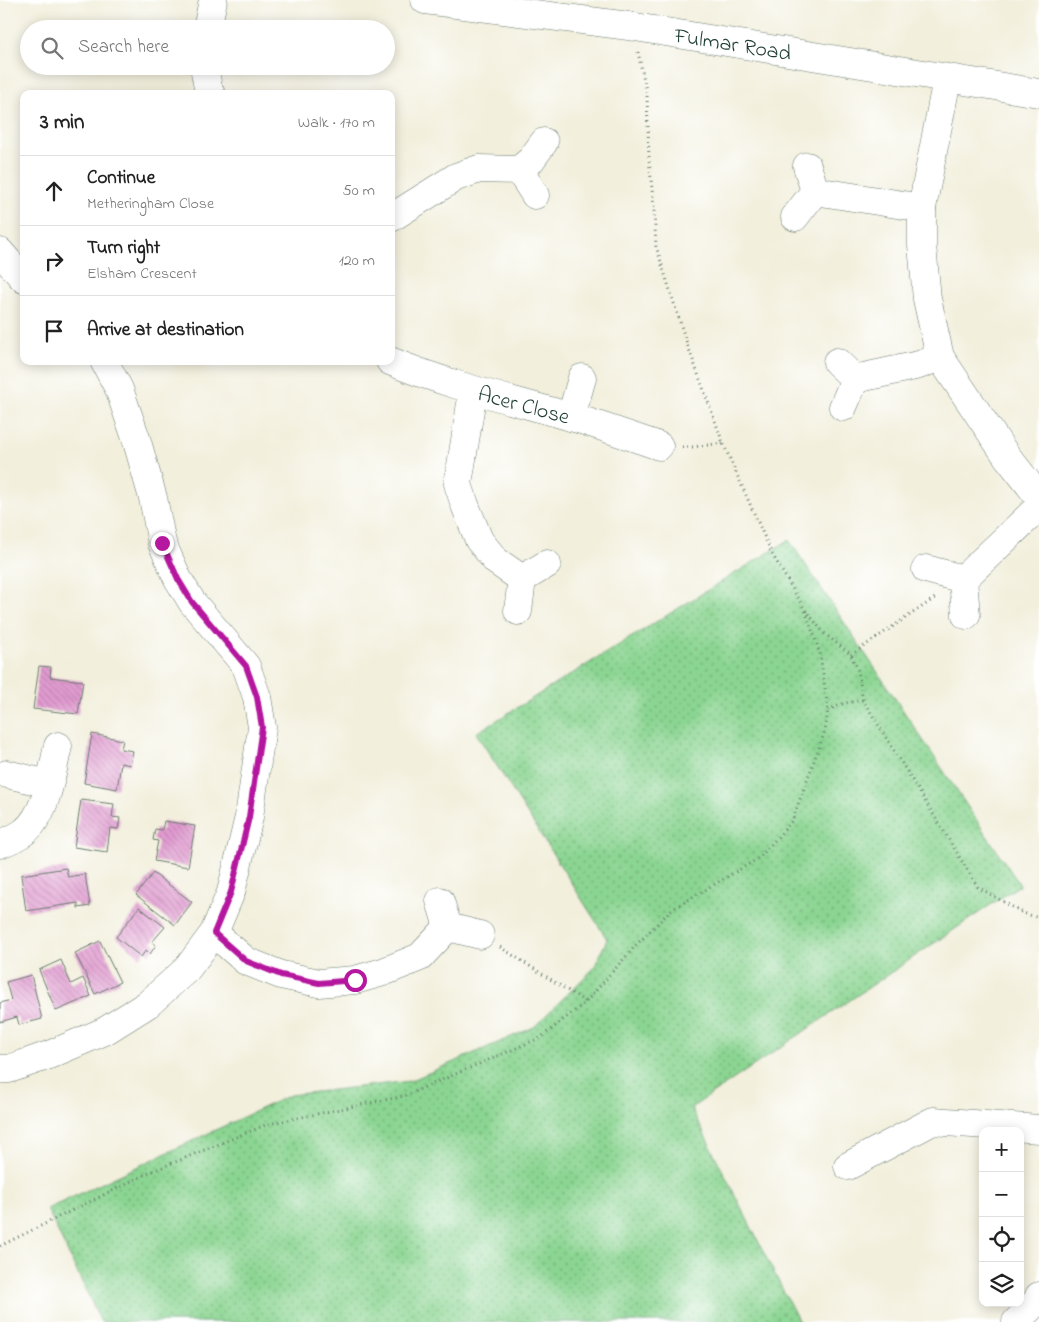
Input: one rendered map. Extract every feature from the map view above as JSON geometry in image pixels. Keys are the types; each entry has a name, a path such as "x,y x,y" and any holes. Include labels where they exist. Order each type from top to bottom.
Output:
{"street":[{"path":"209,20 213,0"},
{"name":"Fulmar Road","path":"442,1 629,26 1039,93"},
{"path":"206,75 209,90"},
{"path":"947,79 922,208 922,245 927,300 940,357 1006,455 1039,497"},
{"path":"395,215 456,177 479,170 519,170 531,160 544,142"},
{"path":"806,166 816,191"},
{"path":"519,170 535,195"},
{"path":"816,191 922,208"},
{"path":"795,217 816,191"},
{"path":"0,252 20,274"},
{"path":"843,407 846,370 919,365 940,357"},
{"name":"Acer Close","path":"395,363 419,373 473,390 571,417 659,446"},
{"path":"0,1069 9,1069 49,1055 104,1031 148,1004 187,969 214,933 231,892 249,817 262,727 257,697 246,666 192,602 178,579 162,543 136,438 119,389 106,365"},
{"path":"571,417 582,378"},
{"path":"473,390 458,484 464,505 479,540 496,560 522,579"},
{"path":"963,580 1039,507"},
{"path":"522,579 547,564"},
{"path":"926,570 963,580"},
{"path":"518,611 522,579"},
{"path":"963,580 966,615"},
{"path":"0,844 25,831 41,810 58,746"},
{"path":"7,774 49,784"},
{"path":"440,901 448,927"},
{"path":"214,933 246,961 281,975 319,983 355,980 383,972 420,957 448,927"},
{"path":"448,927 480,935"},
{"path":"848,1166 933,1121 1039,1129"},
{"path":"1016,1322 1039,1299"}],"path":[{"path":"629,26 638,54 647,95 649,159 656,246 685,338 723,443 772,554 805,610 824,633 851,655 858,671 862,700 978,887 1023,913 1039,918"},
{"path":"659,446 693,447 723,443"},
{"path":"851,655 963,580"},
{"path":"0,1246 148,1173 268,1124 404,1096 540,1038 586,1002 638,943 671,910 759,858 792,821 825,730 828,710 820,653 805,610"},
{"path":"828,710 845,703 862,700"},
{"path":"480,935 586,1002"}],"green space":[{"path":"789,540 1020,885 691,1108 799,1322 101,1322 47,1209 290,1095 410,1081 534,1027 594,968 607,939 476,733"}],"building":[{"path":"39,666 51,667 50,677 83,681 78,714 33,709"},
{"path":"92,734 123,740 121,749 133,751 130,765 121,763 117,789 84,783"},
{"path":"81,800 114,804 112,817 120,818 118,829 110,828 107,852 74,847"},
{"path":"164,821 195,826 188,867 154,861 158,841 153,840 155,829 162,830"},
{"path":"66,868 68,877 85,874 90,906 78,908 78,903 26,911 21,875"},
{"path":"153,873 192,902 175,925 136,895"},
{"path":"139,907 165,927 152,942 156,945 150,954 146,950 141,957 116,937"},
{"path":"100,941 120,982 95,994 75,953"},
{"path":"61,960 71,984 83,978 91,996 56,1011 39,970"},
{"path":"31,975 42,1019 19,1025 17,1017 0,1022 0,1003 11,1000 6,982"}],"route":[{"path":"162,543 178,579 192,602 246,666 257,697 262,727 249,817 231,892 214,933 246,961 281,975 319,983 355,980"}]}
